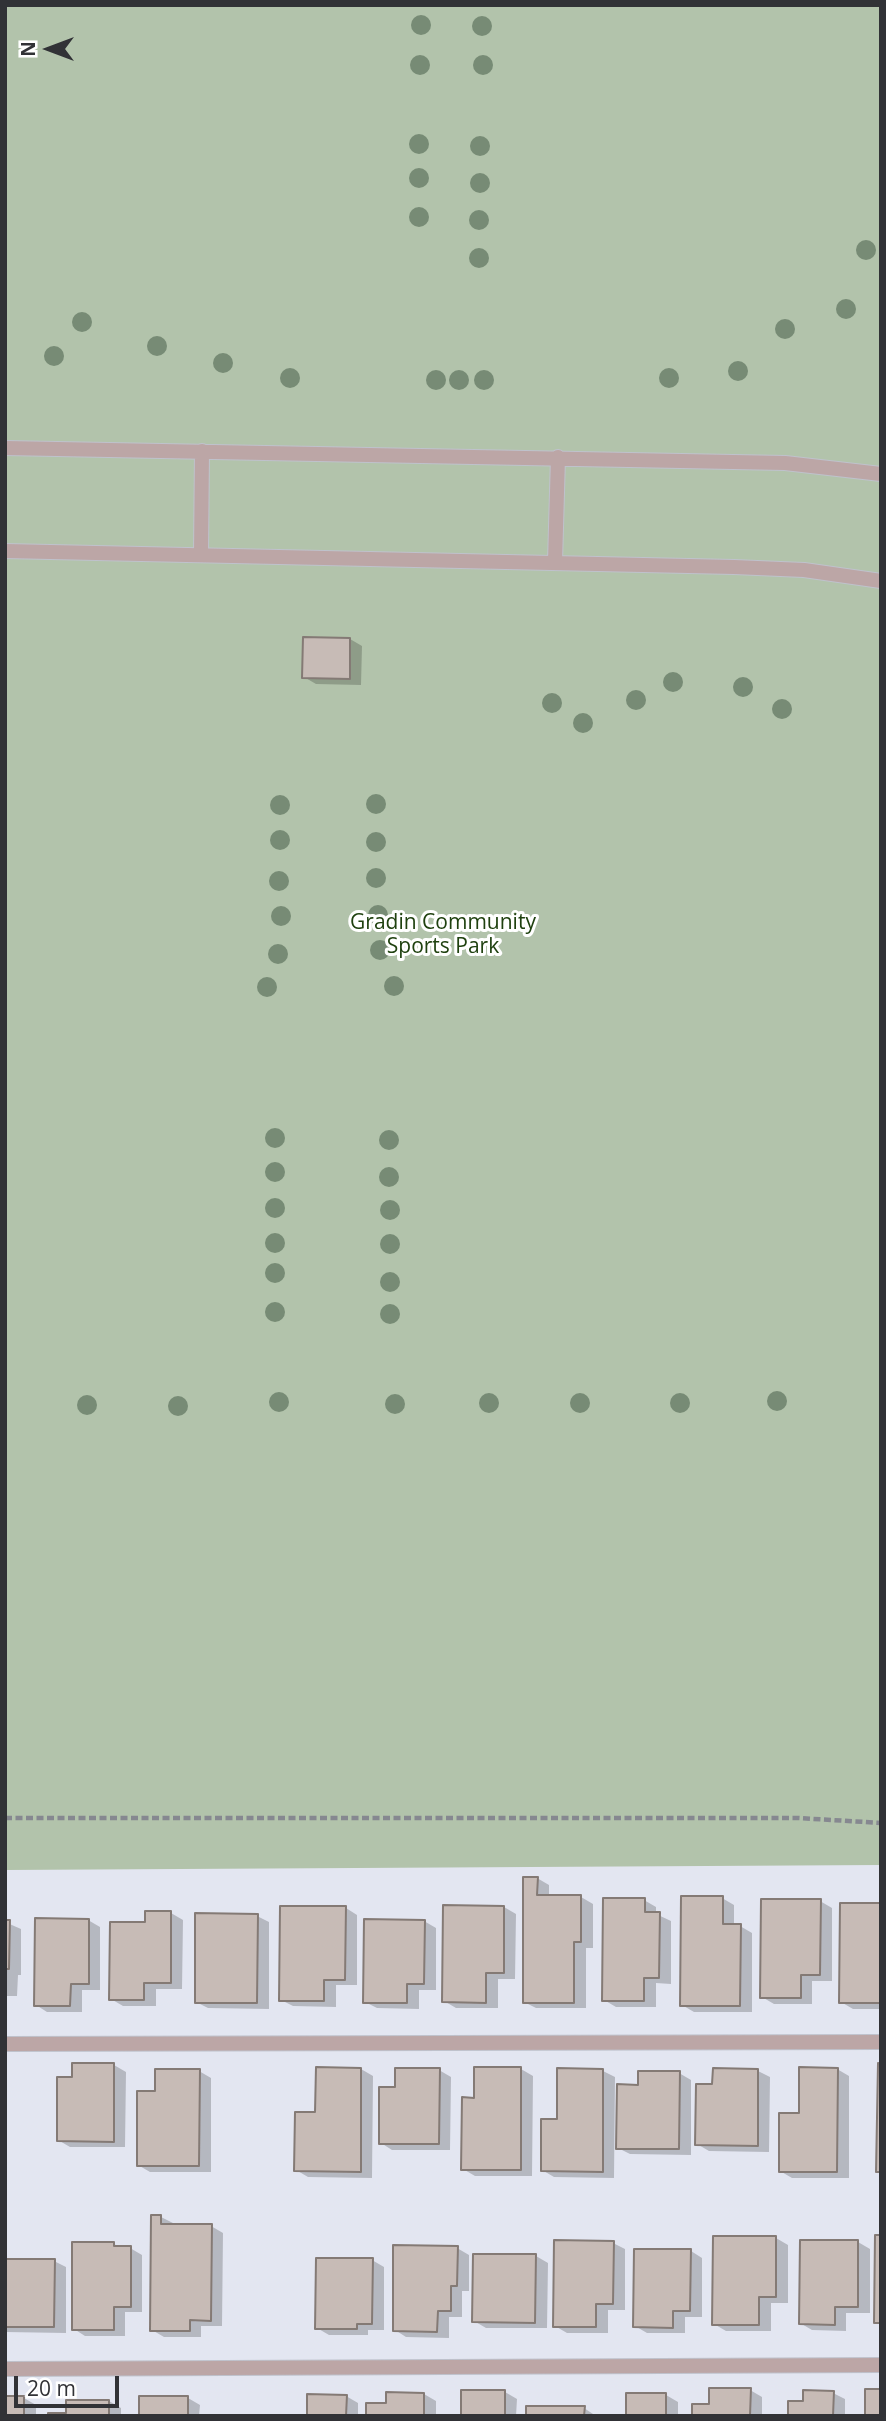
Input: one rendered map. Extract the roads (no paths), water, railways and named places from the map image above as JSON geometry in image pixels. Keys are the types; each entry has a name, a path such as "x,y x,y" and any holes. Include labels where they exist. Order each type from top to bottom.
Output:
{"lane":[{"path":"5,448 785,463 881,474"},
{"path":"201,554 202,451"},
{"path":"555,562 558,457"},
{"path":"5,551 555,562 793,570 881,581"},
{"path":"5,2044 881,2042"},
{"path":"5,2369 881,2365"}],"park label":[{"name":"Gradin Community Sports Park","path":"443,935"}]}
